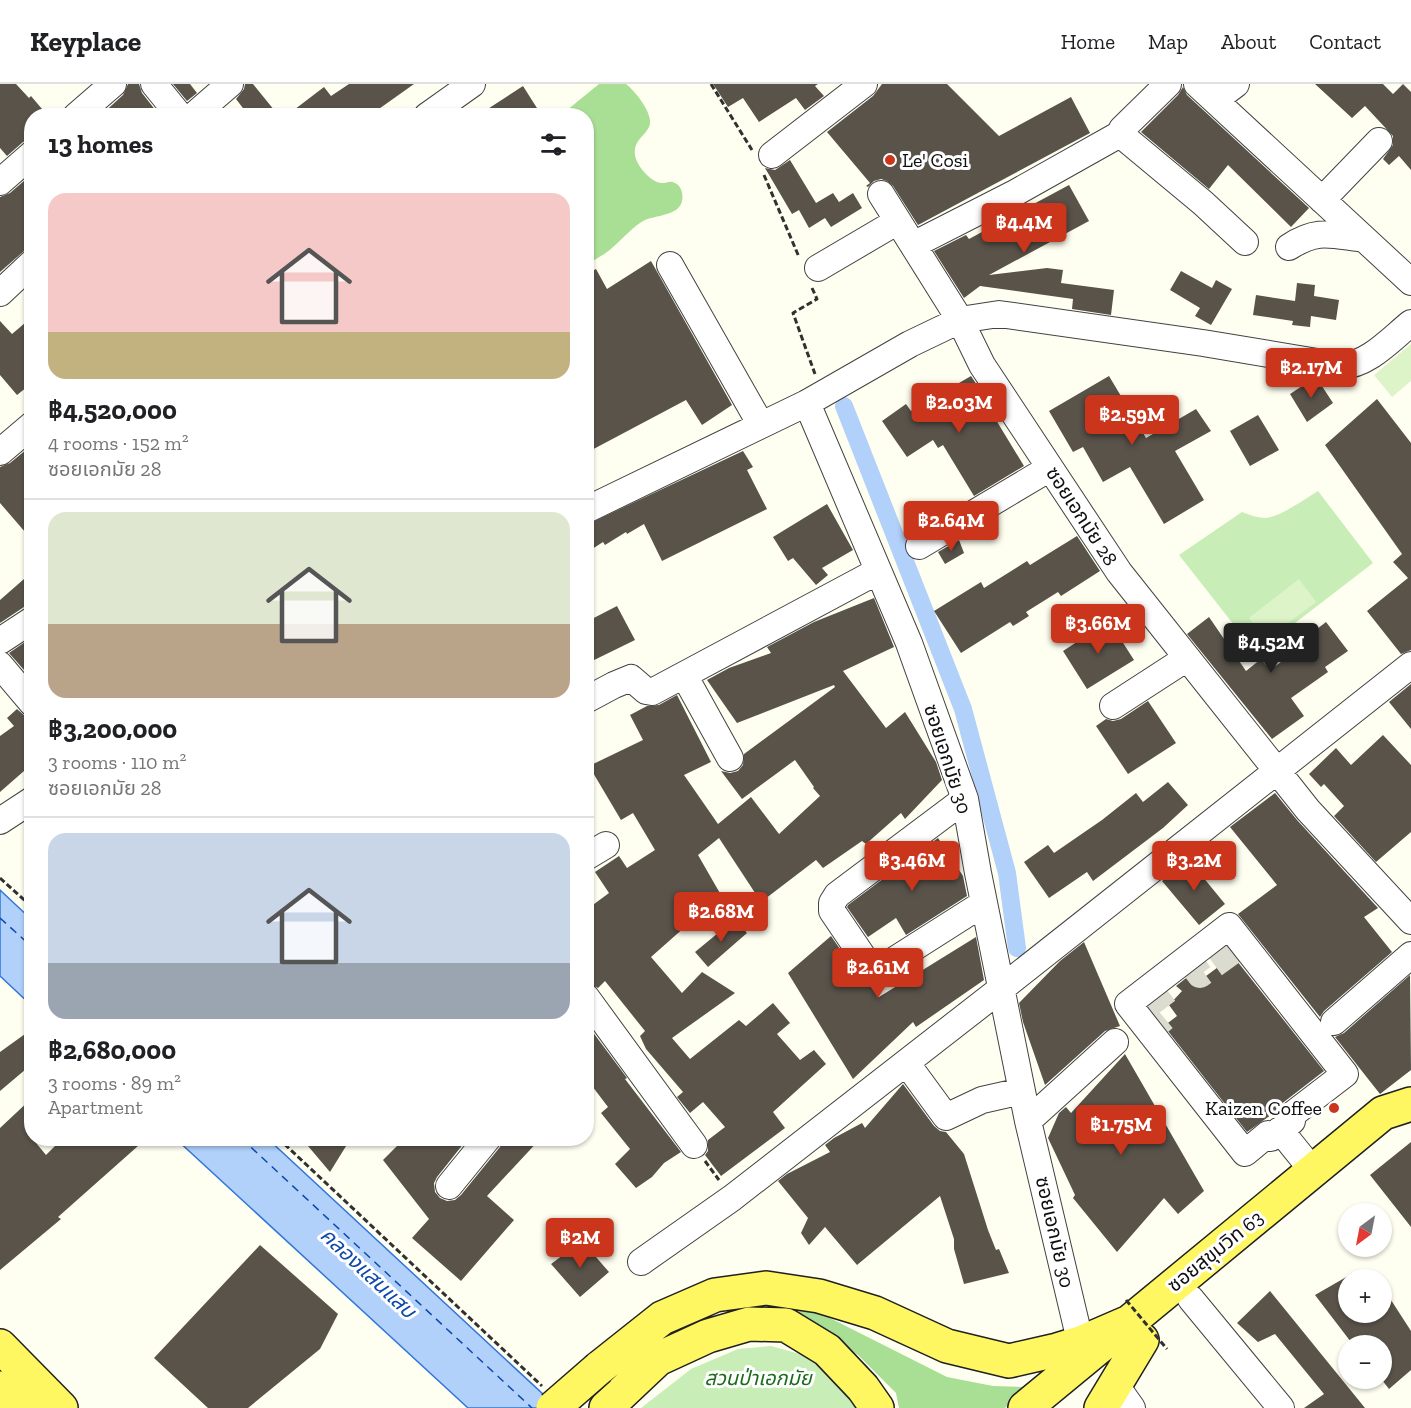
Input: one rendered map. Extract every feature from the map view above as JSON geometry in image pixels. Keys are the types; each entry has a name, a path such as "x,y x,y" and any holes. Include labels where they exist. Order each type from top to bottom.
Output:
{"main road":[{"name":"ซอยสุขุมวิท 63","path":"1060,1408 1140,1328 1313,1171 1383,1113 1411,1104"},
{"name":"ซอยสุขุมวิท 63","path":"1024,1408 1140,1328 1191,1299 1398,1131 1411,1114"},
{"path":"552,1401 599,1368 662,1318 715,1295 766,1288 819,1296 875,1313 947,1346 1009,1361 1140,1328"},
{"path":"613,1401 658,1359 708,1336 749,1324 786,1325 827,1350 863,1388 877,1408"},
{"path":"1116,1400 1140,1328"},
{"path":"0,1346 61,1408"},
{"path":"0,1388 21,1408"}],"street":[{"path":"85,108 113,84"},
{"path":"154,84 174,108"},
{"path":"202,108 230,84"},
{"path":"438,108 472,84"},
{"path":"764,161 864,84"},
{"path":"913,246 1016,193 1119,134 1168,84"},
{"path":"1206,92 1236,84"},
{"path":"1206,92 1411,282"},
{"path":"1119,134 1203,203 1245,242"},
{"path":"1322,200 1379,141"},
{"path":"0,182 24,161"},
{"name":"ซอยเอกมัย 28","path":"881,194 960,320 982,365 1119,572 1308,810 1411,921"},
{"path":"810,270 898,221"},
{"path":"1289,247 1305,237 1316,234 1364,239"},
{"path":"670,264 761,425"},
{"path":"0,293 24,270"},
{"path":"594,506 761,425 910,344 960,320 999,314 1341,366 1353,366 1364,360 1411,323"},
{"name":"ซอยเอกมัย 30","path":"814,398 878,571 909,643 965,799 1028,1121 1078,1332 1083,1342"},
{"path":"0,452 24,432"},
{"path":"919,546 1050,468"},
{"path":"594,696 631,678 649,692 878,571"},
{"path":"0,640 24,625"},
{"path":"1113,706 1187,657"},
{"path":"0,665 24,694"},
{"path":"641,1262 732,1198 1411,665"},
{"path":"684,675 730,758"},
{"path":"965,799 837,894 832,903 832,911 874,973 984,903"},
{"path":"0,821 24,805"},
{"path":"1229,926 1345,1074 1279,1127 1245,1153 1128,1004 1229,926"},
{"path":"1334,1022 1411,956"},
{"path":"594,1014 693,1145"},
{"path":"1028,1121 1115,1042"},
{"path":"913,1072 946,1117 982,1100 1022,1091"},
{"path":"1279,1127 1313,1171"},
{"path":"448,1186 481,1146"},
{"path":"1191,1299 1281,1408"}],"path":[{"path":"711,84 764,161 810,270 817,299 793,313 814,398"},
{"path":"0,878 24,900"},
{"path":"693,1145 732,1198"},
{"path":"286,1146 552,1401"}],"green space":[{"path":"599,84 626,84 647,110 650,122 647,131 636,146 635,155 638,164 653,180 662,183 672,182 681,190 681,204 676,210 645,220 594,260 594,108 570,108"},
{"path":"1411,344 1411,381 1392,397 1374,375"},
{"path":"1318,491 1373,563 1256,653 1179,555 1242,512 1266,518 1272,517"},
{"path":"1299,579 1316,602 1266,640 1249,618"},
{"path":"756,1305 787,1305 822,1314 947,1377 993,1386 1029,1387 1005,1408 899,1408 896,1393 858,1355 816,1329 705,1327"},
{"name":"สวนป่าเอกมัย","path":"771,1346 814,1358 859,1408 641,1408 691,1369 738,1349"}],"water":[{"path":"0,890 24,912 24,998 0,976"},
{"name":"คลองแสนแสบ","path":"184,1146 276,1146 558,1408 468,1408"}],"building":[{"path":"0,84 16,84 41,108 24,108 24,142 7,156 0,148"},
{"path":"128,84 139,84 142,93 154,108 109,108 123,95"},
{"path":"173,84 190,84 197,93 187,101"},
{"path":"245,84 253,84 272,108 243,108 236,99"},
{"path":"349,84 414,84 380,108 296,108 324,87 331,96"},
{"path":"713,84 818,84 815,86 824,96 805,110 796,98 759,122 743,98 728,107"},
{"path":"882,84 947,84 999,136 1071,97 1090,133 918,225 893,186 887,181 881,179 866,186 870,183 827,132 873,96"},
{"path":"1315,84 1383,84 1393,94 1403,84 1411,92 1411,170 1399,156 1389,165 1383,159 1393,145 1393,136 1365,106 1352,118"},
{"path":"523,86 537,108 489,108"},
{"path":"1183,87 1187,95 1309,208 1291,227 1228,165 1209,189 1141,132 1178,95"},
{"path":"790,160 816,203 833,193 839,202 853,193 862,208 831,227 825,218 809,228 799,210 792,214 765,168 775,170"},
{"path":"24,181 24,251 0,272 0,197 10,193"},
{"path":"1069,185 1089,221 989,275 1047,268 1063,270 1061,283 1114,290 1111,315 1072,309 1073,299 980,286 964,298 934,251 966,235 969,239"},
{"path":"651,261 732,405 702,425 686,400 594,449 594,270 596,269 607,289"},
{"path":"1181,271 1212,288 1216,280 1232,289 1211,325 1195,316 1200,308 1170,290"},
{"path":"1297,283 1315,285 1314,296 1339,300 1336,320 1311,316 1310,327 1292,325 1293,321 1253,315 1256,295 1295,301"},
{"path":"0,321 12,334 24,324 24,389 17,395 0,375"},
{"path":"971,376 996,414 993,415 1024,466 974,496 943,445 938,448 933,440 907,457 882,421 906,404 911,411"},
{"path":"1109,376 1146,438 1196,409 1211,431 1175,451 1204,500 1164,524 1130,467 1103,482 1083,447 1073,452 1049,411"},
{"path":"1316,377 1333,403 1307,422 1290,394"},
{"path":"1377,399 1411,443 1411,650 1401,654 1367,611 1408,578 1393,562 1402,554 1325,445"},
{"path":"1258,415 1279,450 1250,466 1230,431"},
{"path":"743,451 753,467 747,470 767,509 662,561 644,524 605,545 603,542 594,548 594,521"},
{"path":"24,452 24,531 0,503 0,467 10,463"},
{"path":"827,504 853,550 822,568 828,575 816,585 793,558 788,561 773,537"},
{"path":"1077,536 1100,571 1061,596 1058,592 1026,612 1029,616 1013,626 1010,622 961,653 934,611 981,582 984,588 1027,561 1030,565"},
{"path":"959,540 964,553 945,564 938,552"},
{"path":"24,579 24,607 0,623 0,600"},
{"path":"874,598 894,647 843,671 886,728 905,712 936,762 942,780 905,819 901,813 866,844 862,841 823,868 816,860 761,902 719,838 698,855 721,895 651,957 682,993 702,972 735,993 672,1038 690,1059 739,1020 746,1026 773,1003 790,1023 777,1034 800,1060 814,1050 826,1064 773,1112 785,1128 721,1176 705,1155 708,1151 708,1140 725,1127 703,1102 690,1113 677,1097 683,1092 646,1049 640,1036 645,1031 605,981 598,988 594,986 594,904 609,893 595,872 619,856 627,868 655,850 633,813 621,820 594,774 594,764 643,740 630,715 647,706 659,705 677,695 711,762 684,775 718,824 751,797 779,834 820,796 795,760 742,799 721,771 730,773 738,771 743,765 744,754 835,687 834,685 737,723 707,680 729,668 771,653 767,647 814,622"},
{"path":"617,606 635,640 594,660 594,618"},
{"path":"1209,617 1246,671 1261,659 1270,670 1311,640 1308,636 1326,622 1348,651 1325,667 1328,672 1291,698 1304,716 1272,739 1187,634"},
{"path":"1109,621 1134,660 1087,689 1063,651"},
{"path":"24,643 24,670 9,653"},
{"path":"1411,684 1411,729 1389,702"},
{"path":"1148,701 1176,743 1128,774 1096,726 1106,719 1113,721 1121,719"},
{"path":"17,709 24,715 24,771 0,792 0,736 14,726 7,718"},
{"path":"1383,735 1411,765 1411,832 1376,862 1334,816 1344,806 1324,784 1321,787 1309,774 1336,748 1351,765"},
{"path":"1168,782 1188,805 1163,828 1093,881 1087,872 1049,898 1024,862 1048,845 1054,853 1136,793 1143,802"},
{"path":"1275,793 1378,908 1364,917 1392,952 1320,1017 1238,914 1277,885 1230,827"},
{"path":"938,838 963,876 967,896 906,935 896,918 868,937 847,907 848,905"},
{"path":"1189,860 1225,904 1199,925 1162,881"},
{"path":"735,919 747,933 708,967 695,952"},
{"path":"831,936 862,981 879,997 976,937 984,980 916,1027 913,1022 853,1079 788,973"},
{"path":"1084,942 1120,1026 1105,1031 1045,1085 1023,1022 1019,1003 1060,961"},
{"path":"1233,956 1324,1071 1247,1132 1164,1026 1177,1016 1169,1005 1182,991 1176,986 1195,971 1202,979"},
{"path":"1410,975 1411,1070 1380,1094 1335,1037 1344,1033"},
{"path":"594,1034 627,1078 625,1079 681,1152 664,1163 652,1177 636,1188 615,1164 630,1149 601,1113 608,1107 594,1089"},
{"path":"24,1035 24,1071 0,1091 0,1052"},
{"path":"1125,1054 1204,1191 1178,1214 1164,1198 1117,1252 1073,1198 1075,1195 1048,1138 1059,1113 1066,1107 1071,1113"},
{"path":"903,1084 934,1126 946,1132 964,1154 988,1230 1009,1273 964,1284 954,1249 954,1239 940,1196 857,1265 825,1227 809,1245 801,1233 808,1218 778,1181 830,1152 825,1145 834,1138 862,1123 865,1128"},
{"path":"24,1106 24,1146 39,1146 46,1155 55,1146 138,1146 58,1217 61,1219 0,1270 0,1128"},
{"path":"1411,1142 1411,1227 1370,1175"},
{"path":"308,1146 346,1146 330,1172"},
{"path":"397,1146 462,1146 434,1183 435,1192 447,1201 455,1200 461,1195 500,1146 534,1146 487,1196 514,1220 461,1281 412,1238 429,1219 383,1160"},
{"path":"582,1241 609,1272 580,1297 551,1264"},
{"path":"260,1245 338,1314 320,1349 248,1408 208,1408 154,1358"},
{"path":"1338,1282 1338,1323 1392,1323 1392,1302 1411,1331 1411,1370 1392,1386 1392,1335 1346,1335 1315,1295"},
{"path":"1270,1291 1338,1375 1338,1389 1350,1389 1365,1408 1304,1408 1324,1394 1275,1334 1258,1342 1237,1323"}],"waterway":[{"path":"844,406 963,709 1007,873 1017,948"}],"ferry route":[{"path":"0,918 24,940"},
{"path":"250,1146 532,1408"}],"tunnel":[{"path":"1187,958 1200,975 1243,944"},
{"path":"1149,988 1169,1014 1149,1031"}],"place":[{"name":"Le' Cosi","path":"890,160"},
{"name":"Kaizen Coffee","path":"1334,1108"}]}
